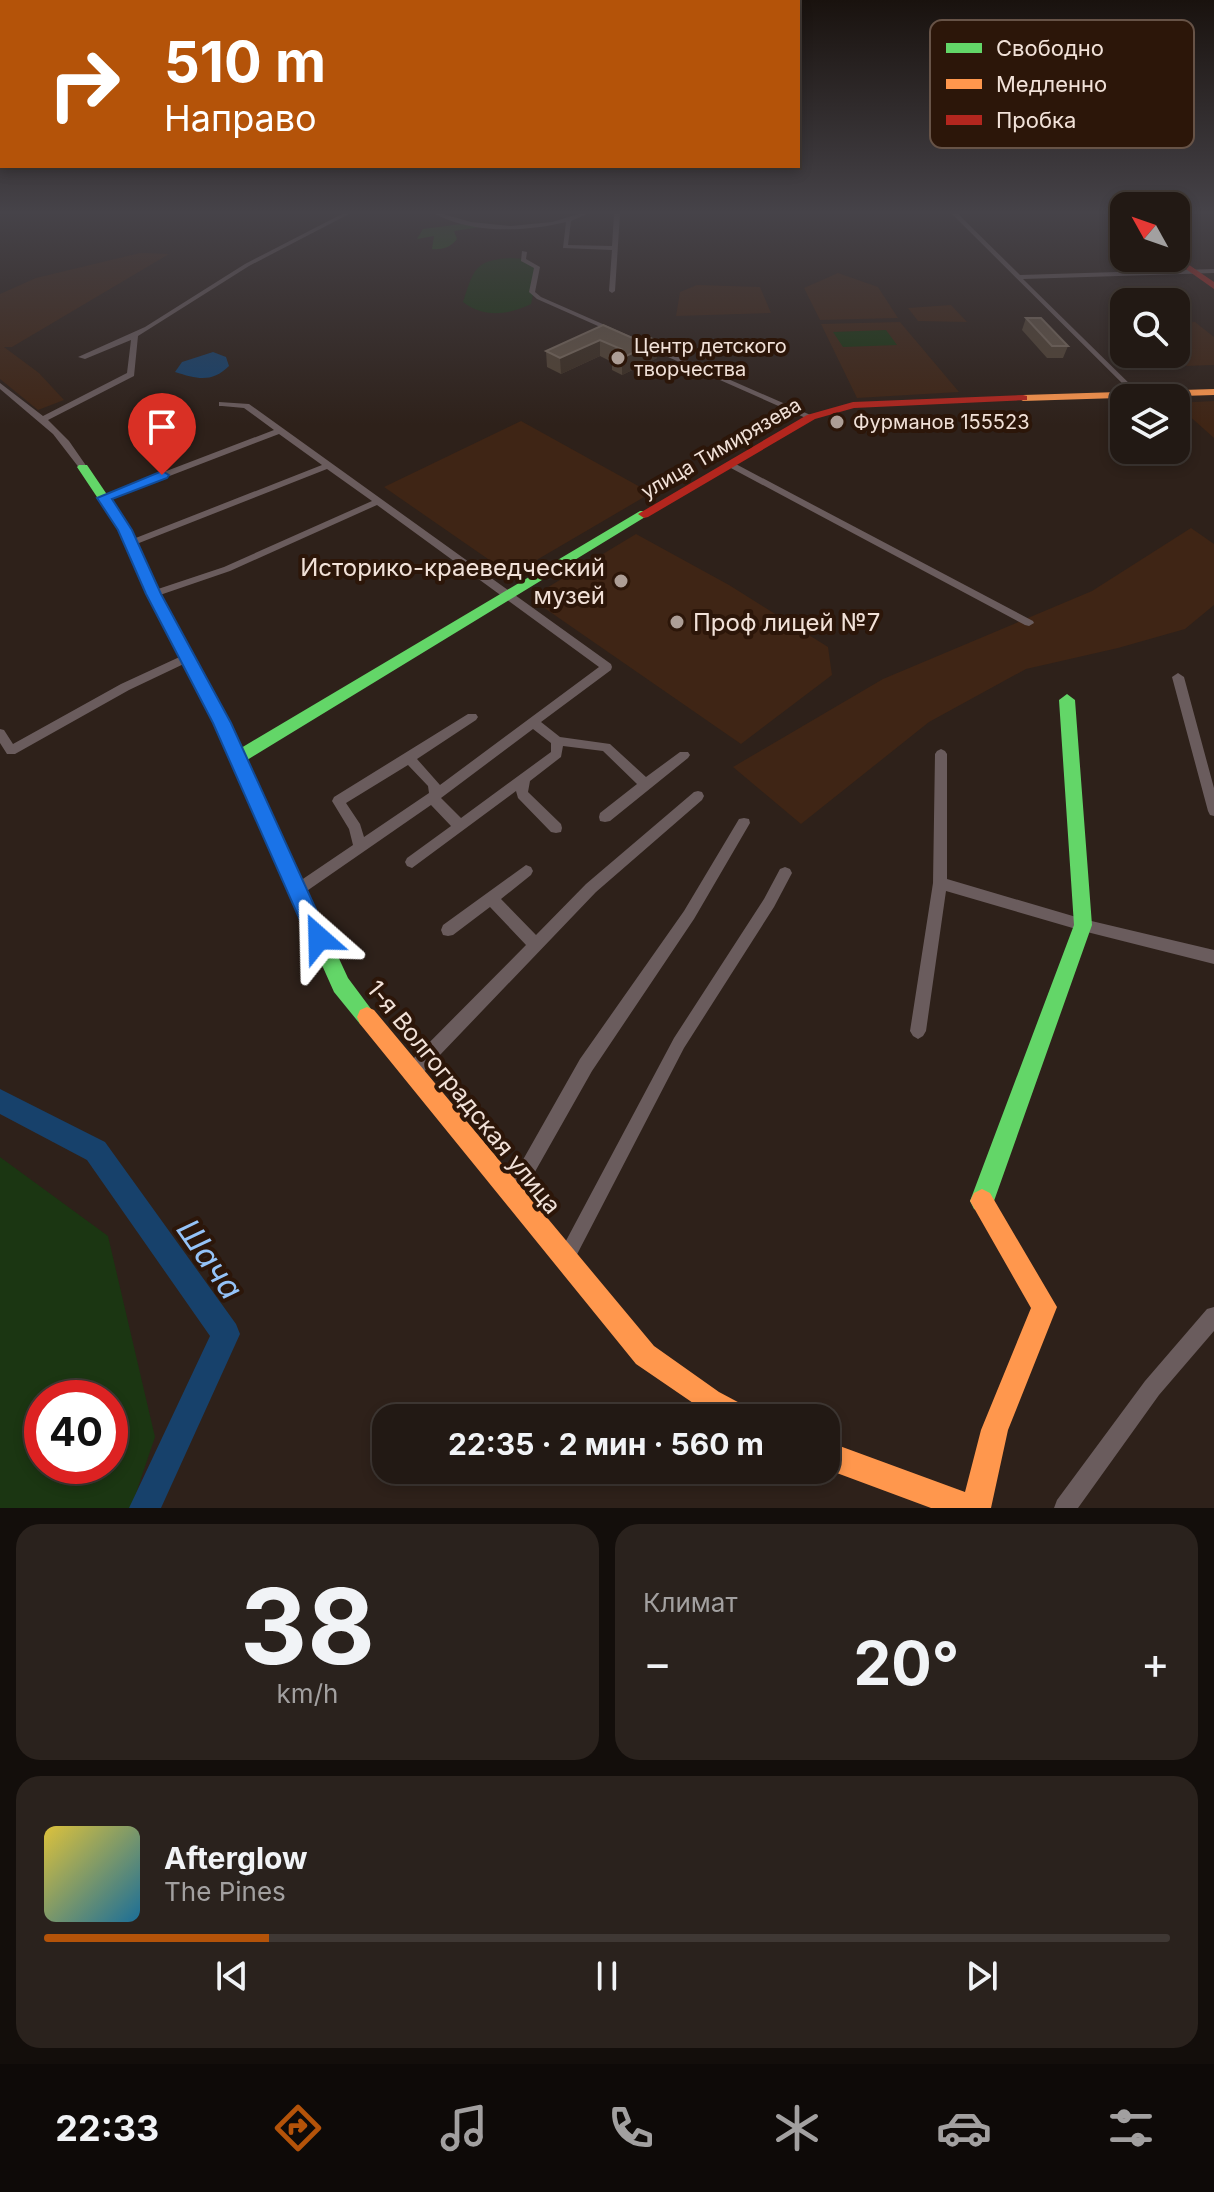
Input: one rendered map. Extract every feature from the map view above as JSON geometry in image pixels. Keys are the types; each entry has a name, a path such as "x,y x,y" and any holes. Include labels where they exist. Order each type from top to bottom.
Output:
{"street":[{"path":"82,357 135,335 215,284"},
{"path":"534,284 532,292 539,298 811,417"},
{"path":"612,284 612,291"},
{"path":"1026,284 1125,384"},
{"path":"43,419 131,374 135,335"},
{"name":"1-я Волгоградская улица","path":"0,385 68,443 131,543 153,594 238,758 341,985 645,1355 716,1404"},
{"name":"улица Тимирязева","path":"1190,393 1214,392"},
{"name":"улица Тимирязева","path":"238,758 507,594 811,417 853,405 1110,396"},
{"path":"222,404 246,406 607,667 434,797 296,891"},
{"path":"104,498 278,431"},
{"path":"131,543 330,465"},
{"path":"732,465 1029,623"},
{"path":"153,594 227,569 379,501"},
{"path":"0,733 11,751 125,687 186,658"},
{"path":"1178,677 1214,811"},
{"path":"977,1508 978,1486 988,1448 1044,1307 981,1203 1083,925 1067,700"},
{"path":"360,847 355,828 338,801 472,717"},
{"path":"534,723 557,741 606,747 645,784"},
{"path":"412,862 557,754 557,741"},
{"path":"918,1031 940,883 941,754"},
{"path":"605,817 684,755"},
{"path":"409,758 434,784 434,797 460,826"},
{"path":"524,778 522,794 556,828"},
{"path":"411,1073 591,888 698,796"},
{"path":"513,1194 586,1065 689,915 744,823"},
{"path":"448,930 526,871"},
{"path":"566,1258 679,1043 785,873"},
{"path":"940,883 1083,925 1214,957"},
{"path":"491,898 536,945"},
{"path":"1065,1508 1152,1388 1214,1316"},
{"path":"840,1460 969,1508"}],"shaded area":[{"path":"22,284 118,284 12,347 4,347 39,373 64,400 38,410 0,379 0,294"},
{"path":"812,284 870,284 878,287 898,318 820,320 804,288"},
{"path":"697,285 760,287 771,313 676,316 680,292"},
{"path":"951,305 967,322 918,321 908,308"},
{"path":"900,322 959,392 857,398 821,324"},
{"path":"1190,322 1195,322 1214,337 1214,365 1190,366"},
{"path":"1214,401 1214,438 1190,417 1190,402"},
{"path":"521,421 651,493 511,575 384,487"},
{"path":"1191,528 1214,544 1214,605 1185,629 1026,669 929,722 801,824 733,767 883,679 1092,591"},
{"name":"Проф лицей №7","path":"636,534 729,585 828,647 832,675 741,744 530,598"}],"green space":[{"path":"469,284 535,284 531,304 514,311 488,313 463,302"},
{"path":"886,330 897,345 843,347 833,332"},
{"path":"0,1157 108,1236 155,1437 131,1508 0,1508"}],"water":[{"path":"213,352 226,357 229,366 216,375 197,378 175,372 182,362"}],"building":[{"path":"1026,318 1041,318 1068,346 1052,346"},
{"path":"603,325 639,341 648,337 658,341 622,358 612,353 621,349 600,340 560,358 546,351"}],"waterway":[{"name":"Шача","path":"0,1101 96,1151 226,1334 145,1508"}],"traffic: fast":[{"path":"83,467 125,530 153,594 222,723 341,985 367,1017"},
{"path":"238,758 644,514"},
{"path":"982,1201 1083,925 1067,700"}],"traffic: slow":[{"path":"1023,398 1214,392"},
{"path":"367,1017 645,1355 716,1404"},
{"path":"977,1508 995,1430 1044,1307 982,1201"},
{"path":"840,1460 969,1508"}],"traffic: jam":[{"path":"644,514 811,417 853,405 1023,398"}],"place":[{"name":"Центр детского творчества","path":"618,358"},
{"name":"Фурманов 155523","path":"837,422"},
{"name":"Историко-краеведческий музей","path":"621,581"},
{"name":"Проф лицей №7","path":"677,622"}],"route":[{"path":"162,475 104,498 125,530 153,594 222,723 319,938"}]}
